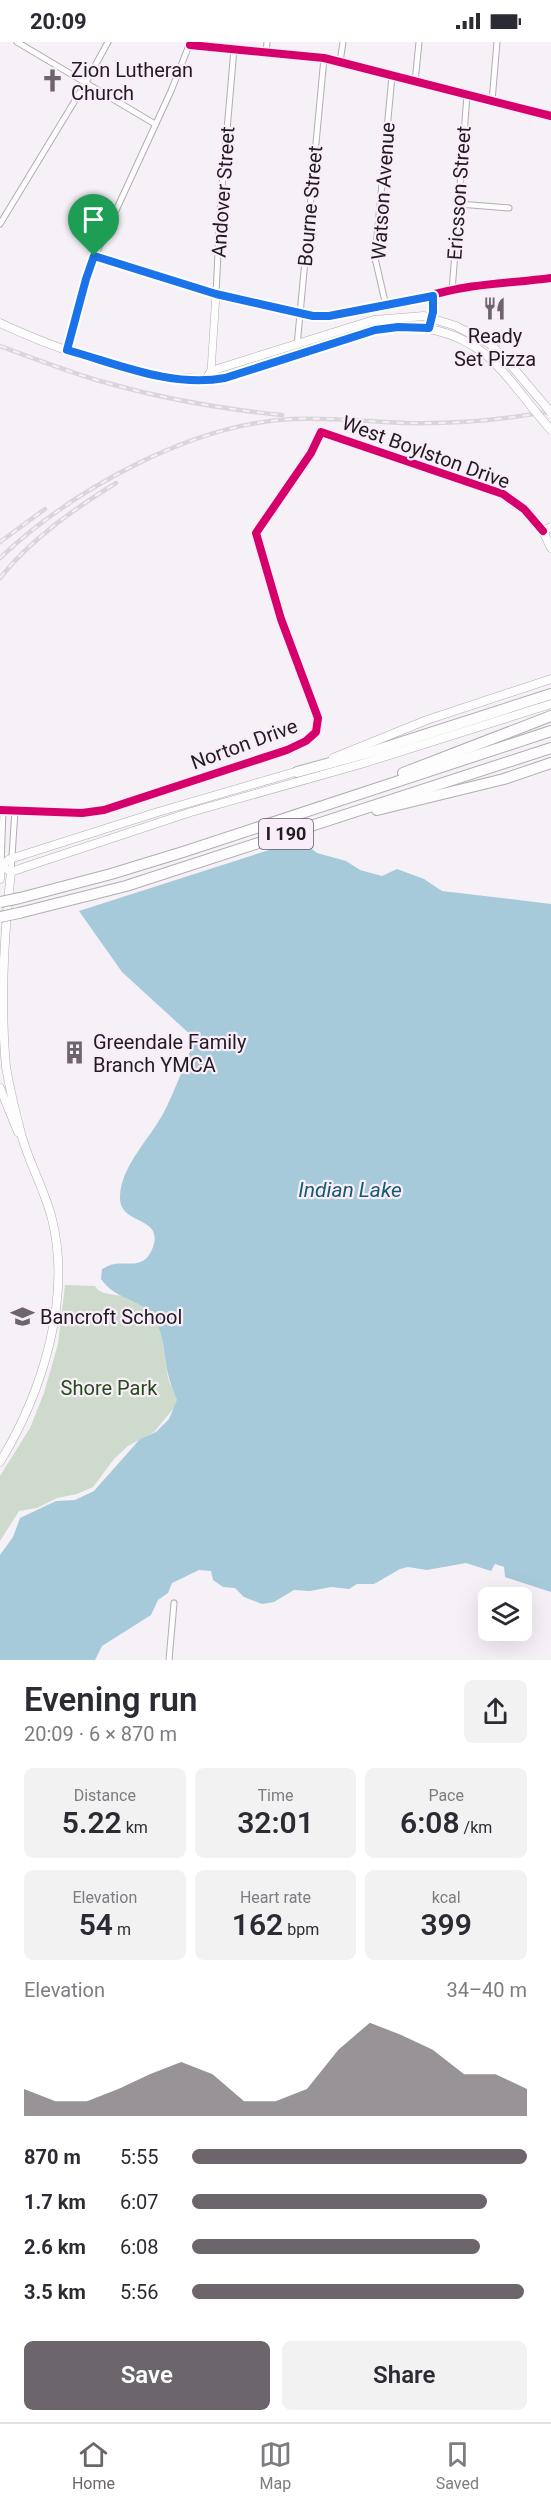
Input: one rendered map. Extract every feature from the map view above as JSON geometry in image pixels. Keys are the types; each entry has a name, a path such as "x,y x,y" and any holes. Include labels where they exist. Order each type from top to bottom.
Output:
{"highway":[{"path":"297,772 374,751 551,694"},
{"path":"327,804 551,716"},
{"name":"I 190","path":"0,902 118,872 551,731"},
{"name":"I 190","path":"0,917 126,886 551,748"},
{"path":"336,818 474,787 551,763"}],"main road":[{"path":"1,326 67,350 166,378 209,375 296,344 374,320 416,316 431,318 468,331 490,344 549,411"},
{"path":"209,375 212,381 225,378 379,329 429,328 482,351 551,430"},
{"path":"543,531 551,527"},
{"name":"West Boylston Drive","path":"543,531 551,548"},
{"name":"Norton Drive","path":"6,866 178,805 297,772 427,720 551,678"},
{"path":"0,879 6,866 353,766 551,704"},
{"path":"0,1462 24,1419 41,1378 51,1336 57,1277 57,1248 52,1219 22,1138 4,1056 1,980 6,866"},
{"path":"0,1088 22,1138"}],"street":[{"path":"17,42 155,124"},
{"path":"0,224 108,42"},
{"path":"266,52 267,42"},
{"path":"340,62 343,42"},
{"path":"415,82 419,42"},
{"path":"492,101 496,42"},
{"path":"67,350 94,256 190,43 234,50 324,58 551,116"},
{"name":"Andover Street","path":"209,375 234,50"},
{"name":"Bourne Street","path":"299,354 296,344 324,58"},
{"name":"Watson Avenue","path":"386,306 375,258 392,76"},
{"name":"Ericsson Street","path":"452,291 467,95"},
{"path":"459,204 509,208"},
{"path":"94,256 216,294 300,314 329,316 452,291 551,278"},
{"path":"429,328 433,296"},
{"name":"West Boylston Drive","path":"321,432 505,495 530,515 543,531"},
{"name":"Norton Drive","path":"2,810 76,813 104,810 287,750 303,743 316,732 318,718 281,619 256,533 311,453 321,432"},
{"path":"2,810 6,866"},
{"path":"6,866 15,810"},
{"path":"169,1660 174,1603"}],"green space":[{"name":"Shore Park","path":"65,1285 95,1286 101,1292 129,1298 150,1313 160,1331 168,1377 178,1403 154,1432 128,1446 114,1459 93,1487 77,1494 57,1498 37,1508 19,1511 0,1541 0,1476 30,1428 44,1393 58,1344"}],"water":[{"name":"Indian Lake","path":"300,840 317,853 346,861 360,870 382,876 397,869 424,879 442,891 551,904 551,1592 505,1577 504,1567 495,1564 491,1571 466,1563 427,1570 408,1567 374,1584 357,1584 349,1589 331,1587 310,1591 294,1590 274,1602 262,1604 244,1597 235,1588 223,1587 213,1580 211,1571 199,1570 172,1583 168,1593 158,1600 151,1615 102,1646 95,1660 0,1660 0,1555 13,1537 20,1518 56,1501 75,1500 94,1491 140,1439 156,1432 169,1419 177,1400 168,1374 161,1334 154,1319 143,1307 106,1286 101,1279 102,1269 113,1264 142,1262 153,1247 155,1237 152,1230 126,1213 122,1206 120,1197 122,1185 131,1163 168,1104 193,1045 193,1037 122,972 79,911"}],"railway":[{"path":"0,346 87,377 145,393 236,410 282,415"},
{"path":"0,558 62,508 97,485 174,447 214,433 253,424 292,419 442,423 479,421 551,411"},
{"path":"0,578 39,538 116,483"},
{"path":"0,542 45,509"}],"cycle path":[{"path":"190,45 324,58 551,116"},
{"path":"95,256 216,294 313,316 370,309 463,288 551,278"},
{"path":"0,810 82,813 104,810 287,750 306,741 316,732 318,718 281,619 256,533 311,453 321,432 503,494 524,509 543,531"}],"place":[{"name":"Zion Lutheran Church","path":"53,81"},
{"name":"Ready Set Pizza","path":"495,309"},
{"name":"Greendale Family Branch YMCA","path":"75,1053"},
{"name":"Bancroft School","path":"22,1317"}],"route":[{"path":"94,256 216,294 300,314 329,316 433,296 433,312 429,328 379,329 225,378 212,381 206,378 174,380 67,350 94,256"}]}
